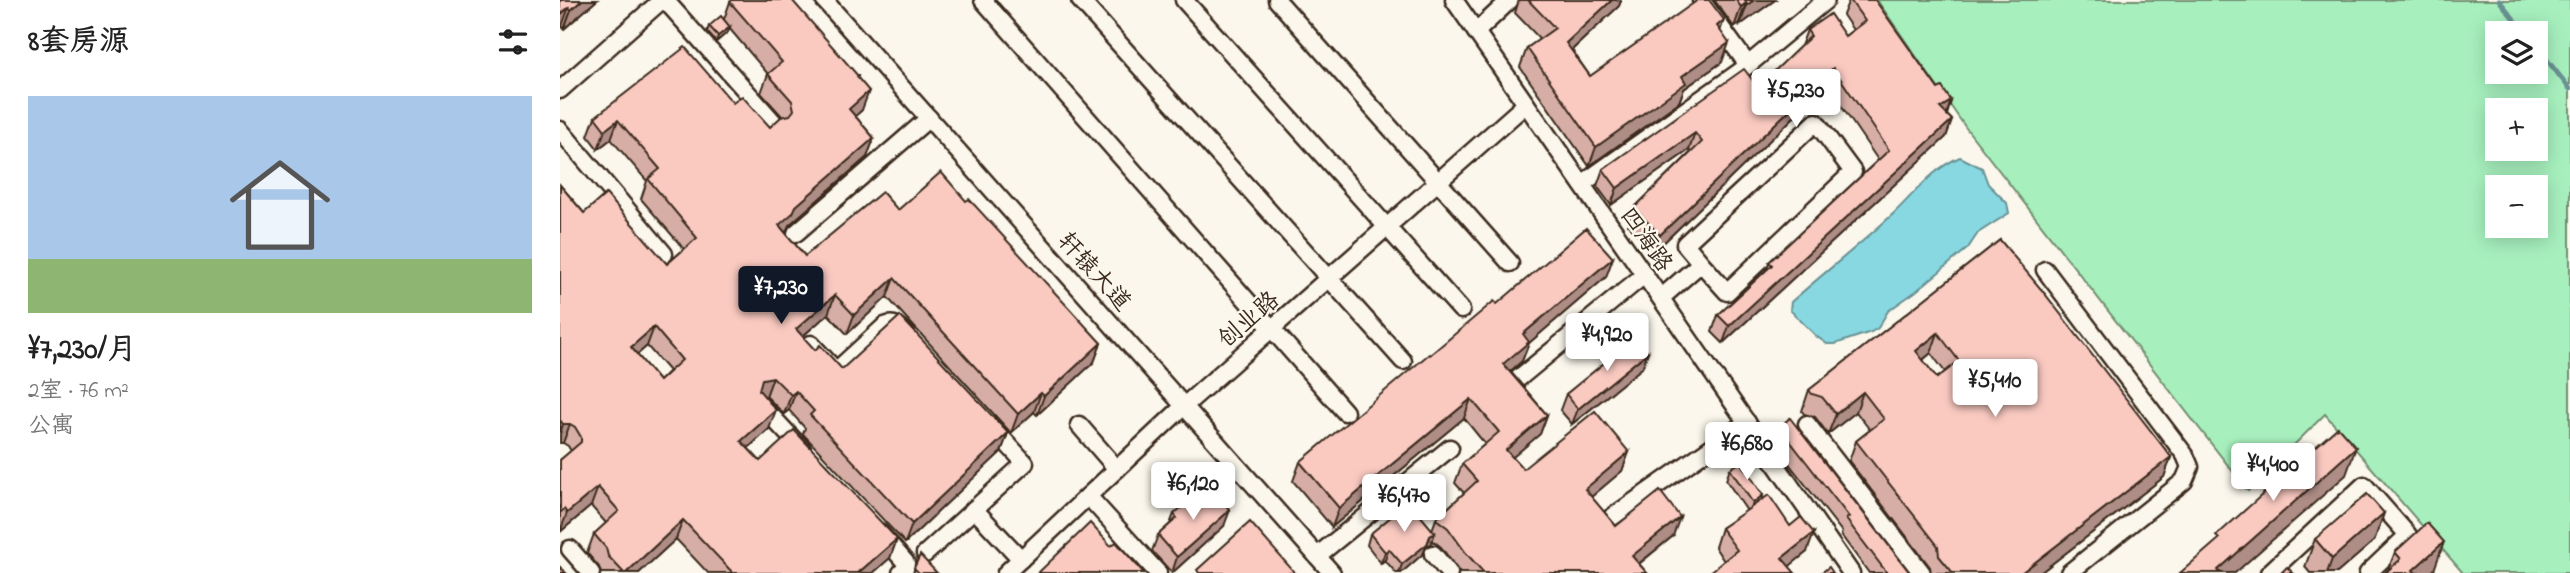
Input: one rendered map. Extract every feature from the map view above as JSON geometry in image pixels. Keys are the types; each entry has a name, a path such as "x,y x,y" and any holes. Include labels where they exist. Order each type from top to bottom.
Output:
{"street":[{"path":"560,90 664,0 777,127"},
{"name":"轩辕大道","path":"824,0 1332,573"},
{"path":"983,0 1345,412"},
{"path":"1080,0 1402,361"},
{"path":"1184,0 1461,310"},
{"path":"1277,0 1510,263"},
{"name":"四海路","path":"1454,0 1747,422 1842,570"},
{"path":"1476,32 1510,0"},
{"path":"1701,0 1748,65"},
{"path":"1582,184 1748,65 1826,0"},
{"name":"创业路","path":"1006,573 1184,406 1526,104"},
{"path":"796,233 929,118"},
{"path":"1816,122 1853,172 1727,292 1701,263 1685,244 1816,122"},
{"path":"560,130 664,254"},
{"path":"1661,298 1701,263"},
{"path":"2045,270 2185,455 2190,467 2184,481 2069,573"},
{"path":"1513,383 1644,275"},
{"path":"811,344 836,371 885,326 891,324 898,325 916,345"},
{"path":"762,406 809,456"},
{"path":"925,554 1025,463 980,414"},
{"path":"1608,520 1747,422"},
{"path":"1807,424 1922,573"},
{"path":"1079,425 1117,469"},
{"path":"1317,556 1450,448"},
{"path":"2274,571 2364,485 2408,535 2368,573"},
{"path":"1088,496 1157,573"},
{"path":"974,509 1021,559"},
{"path":"865,517 906,563 901,573"},
{"path":"570,549 591,573"},
{"path":"1433,554 1449,573"}],"green space":[{"path":"1877,0 2570,0 2570,573 2463,573 2325,414 2248,491 1966,128"}],"water":[{"path":"1960,157 1982,168 1988,184 2007,203 2009,213 1978,233 1968,248 1888,311 1878,328 1835,344 1827,344 1816,336 1790,310 1791,302 1894,213 1933,174"}],"building":[{"path":"560,0 582,0 560,15"},
{"path":"792,0 869,91 849,109 874,138 796,206 793,213 779,225 805,256 882,192 898,210 941,172 1101,343 1044,396 1041,393 1018,414 894,278 854,315 835,295 796,329 815,350 820,345 842,369 900,316 1008,433 912,524 810,415 814,411 796,391 791,395 773,377 762,379 759,390 776,410 741,441 760,461 794,430 897,539 858,573 733,573 683,520 624,573 608,556 606,548 594,534 619,511 598,487 567,513 564,509 560,513 560,460 581,442 581,437 575,427 563,424 560,420 560,185 584,213 606,194 667,264 697,238 648,179 660,169 618,120 605,130 595,117 685,47 733,103 742,96 770,127 781,117 790,115 794,110 792,101 768,74 782,62 730,2","holes":["654,327 682,360 659,381 631,347"]},
{"path":"1528,0 1612,0 1566,43 1590,76 1698,0 1709,0 1724,20 1717,26 1729,43 1682,76 1686,83 1596,147 1527,48 1555,28"},
{"path":"1736,0 1754,0 1741,7"},
{"path":"1850,0 1875,0 1938,89 1942,87 1951,101 1940,108 1952,120 1729,326 1718,315 1772,265 1769,262 1889,150 1833,68 1660,235 1634,208 1702,142 1695,133 1617,188 1603,169 1744,69 1758,87 1811,36 1807,30 1830,14 1845,36 1865,21"},
{"path":"721,16 730,27 718,36 709,26"},
{"path":"1586,228 1613,258 1523,334 1529,342 1503,364 1547,415 1506,450 1523,469 1595,411 1629,452 1585,489 1616,526 1660,491 1680,517 1632,556 1647,573 1484,573 1448,528 1436,519 1477,481 1462,464 1499,432 1471,399 1339,508 1300,462 1494,301 1497,304"},
{"path":"2000,240 2171,457 2021,573 1953,573 1939,556 1938,546 1856,441 1884,419 1863,392 1836,414 1822,397 1809,390","holes":["1938,333 1959,361 1937,378 1916,351"]},
{"path":"1636,337 1648,352 1578,409 1566,394"},
{"path":"1790,418 1910,573 1887,573 1846,519 1849,517 1779,427"},
{"path":"2338,427 2356,447 2218,570 2221,573 2180,573 2219,539 2216,536"},
{"path":"1741,462 1763,495 1753,503 1730,469"},
{"path":"1210,488 1230,510 1177,557 1158,535 1177,518 1174,514 1186,503 1189,507"},
{"path":"2367,494 2384,513 2332,559 2315,539"},
{"path":"1769,495 1790,526 1801,517 1814,533 1782,558 1795,573 1709,573 1737,550 1721,528"},
{"path":"1409,502 1435,533 1430,536 1427,544 1402,564 1389,549 1385,552 1370,534"},
{"path":"1250,522 1295,573 1199,573 1197,570"},
{"path":"1090,523 1111,546 1116,542 1144,573 1038,573"},
{"path":"2427,523 2444,542 2413,570 2416,573 2385,573 2401,559 2395,552"},
{"path":"920,555 937,573 919,573 914,568"},
{"path":"1829,567 1833,573 1821,573"},
{"path":"2287,567 2293,573 2281,573"}],"waterway":[{"path":"2499,0 2516,21"},
{"path":"2548,61 2570,89"}]}
